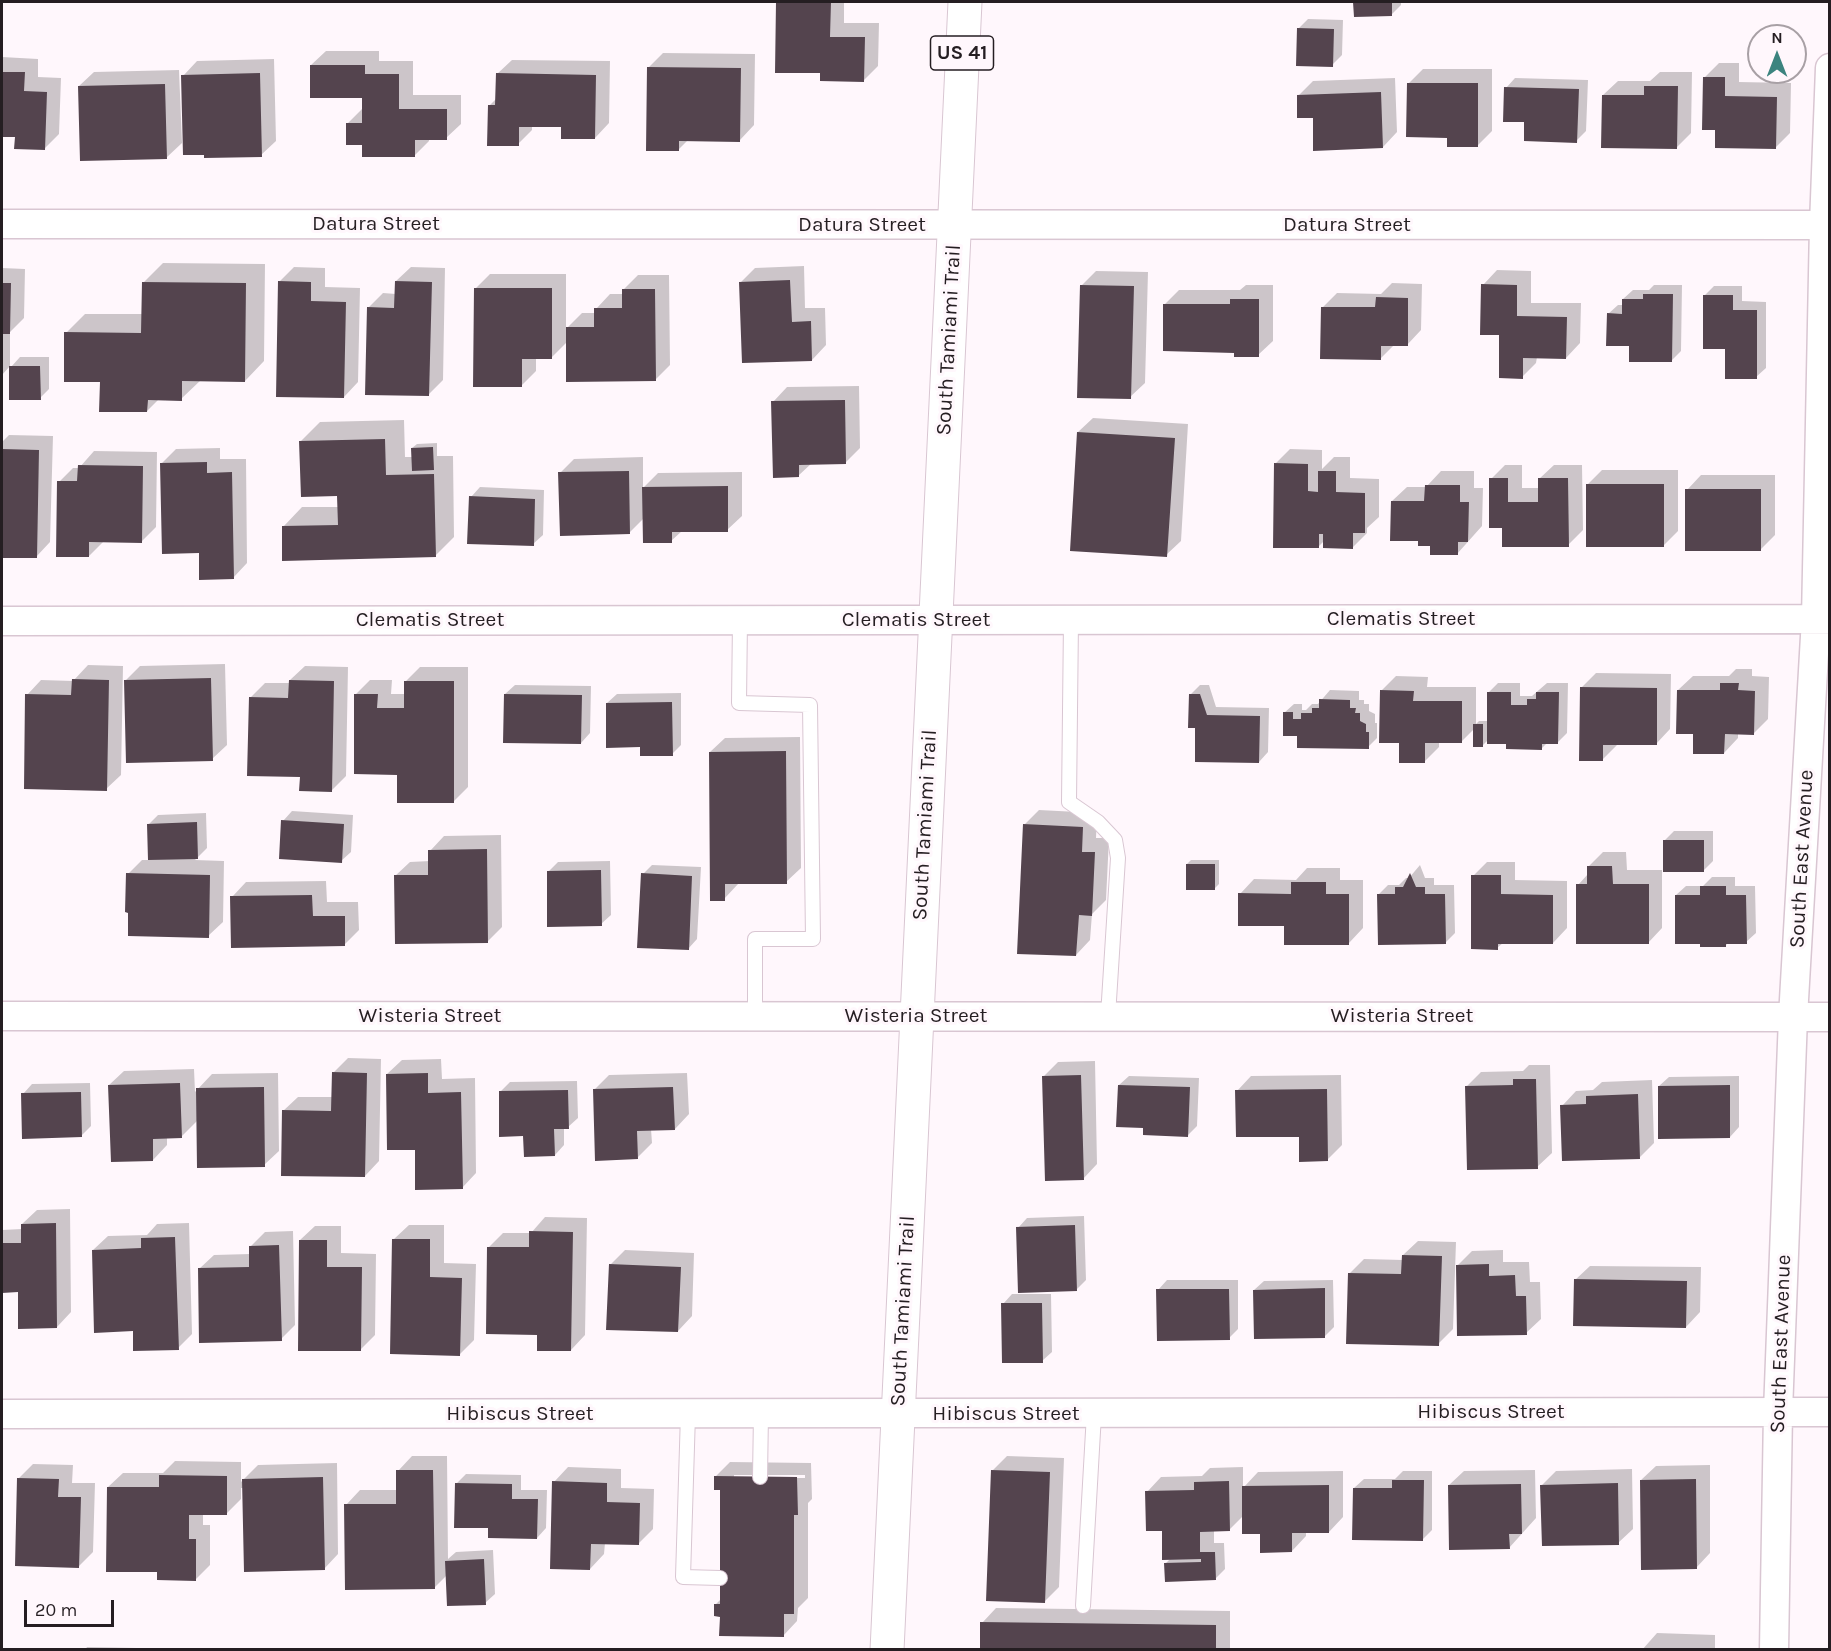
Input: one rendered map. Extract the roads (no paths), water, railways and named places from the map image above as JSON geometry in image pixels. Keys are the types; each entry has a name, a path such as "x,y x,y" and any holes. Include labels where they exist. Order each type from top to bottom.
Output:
{"main road":[{"name":"South Tamiami Trail","path":"887,1650 965,2"}],"street":[{"name":"South East Avenue","path":"1774,1650 1778,1412 1793,1017 1823,619 1830,68"},
{"name":"Datura Street","path":"2,224 1827,225"},
{"name":"Clematis Street","path":"2,621 1823,619"},
{"name":"Wisteria Street","path":"2,1016 1830,1017"},
{"name":"Hibiscus Street","path":"2,1414 1830,1412"}],"lane":[{"path":"740,620 739,703 810,705 813,939 755,939 755,1016"},
{"path":"1071,620 1069,802 1098,822 1115,840 1118,858 1108,1016"},
{"path":"688,1414 683,1576 720,1578"},
{"path":"760,1477 761,1414"},
{"path":"1083,1606 1094,1414"}]}
